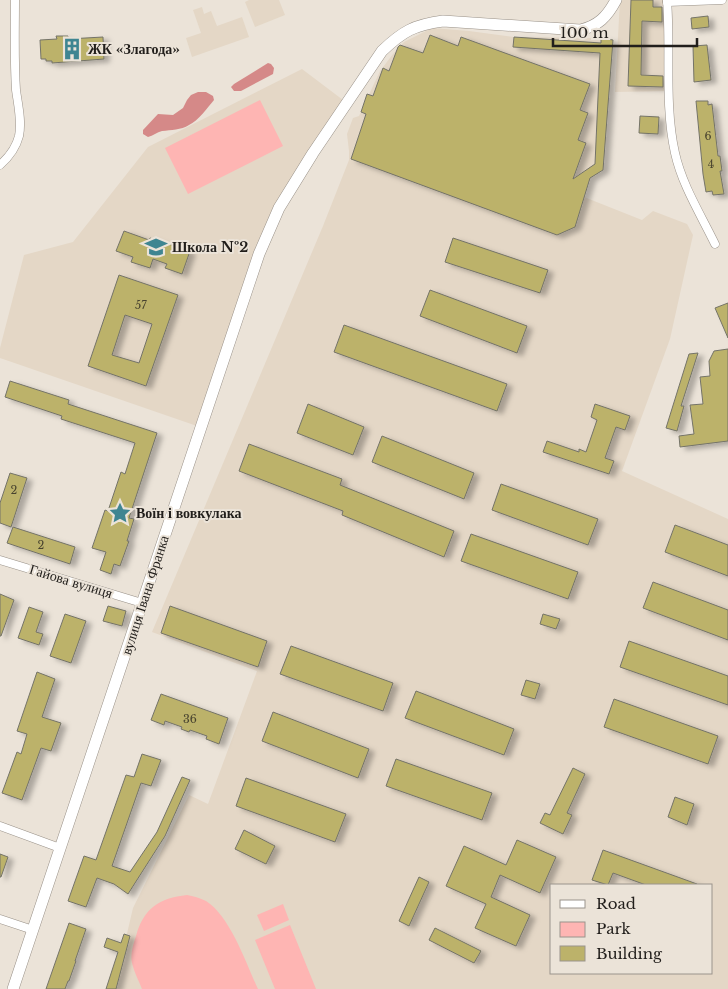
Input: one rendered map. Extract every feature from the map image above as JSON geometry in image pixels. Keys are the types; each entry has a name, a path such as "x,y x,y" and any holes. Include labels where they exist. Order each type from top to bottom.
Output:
{"main road":[{"name":"вулиця Івана Франка","path":"13,989 258,254 279,208 313,153 382,52 396,38 410,29 424,24 443,21 580,30 596,24 610,11 616,0"}],"street":[{"path":"0,165 10,156 19,136 20,122 16,90 15,0"},
{"path":"715,244 687,187 675,154 671,118 667,1 722,0"},
{"name":"Гайова вулиця","path":"0,560 142,603"},
{"path":"0,826 60,848"},
{"path":"0,919 33,930"}],"shaded area":[{"path":"249,0 279,0 285,15 255,27 245,2"},
{"path":"620,0 667,0 669,91 615,92"},
{"path":"202,7 204,14 211,11 217,26 242,17 249,37 192,57 186,38 201,33 193,10"},
{"path":"432,28 514,37 613,40 603,170 590,178 584,197 642,220 653,211 687,224 693,235 670,339 622,471 728,519 728,989 114,989 133,908 189,795 208,804 257,671 152,632 349,160 347,134 353,118 359,116 380,71 404,42"},
{"path":"268,63 274,68 273,74 241,91 234,91 231,87 234,84"},
{"name":"Школа №2","path":"302,69 343,100 275,206 197,426 0,358 0,348 24,255 73,242 148,147"},
{"path":"198,92 206,92 213,96 214,100 196,120 176,130 162,131 148,137 143,134 143,130 158,114 173,115 183,108 191,95"}],"green space":[{"path":"260,100 283,146 188,194 165,148"},
{"path":"187,895 206,901 223,917 237,941 258,989 142,989 131,960 139,926 143,918 154,906 177,896"},
{"path":"283,904 289,920 264,931 257,915"},
{"path":"290,925 316,989 275,989 255,940"}],"building":[{"path":"631,0 653,0 653,7 662,7 662,22 642,21 641,75 663,76 663,87 628,86"},
{"path":"708,16 709,27 692,29 691,18"},
{"path":"430,35 458,46 461,37 590,84 580,110 588,113 578,140 586,143 573,179 595,164 600,53 513,47 514,37 601,43 601,38 613,40 603,170 590,178 575,227 557,235 351,159 366,114 361,112 367,94 373,96 383,68 389,71 400,45 423,53"},
{"name":"ЖК «Злагода»","path":"56,36 68,36 68,39 103,37 104,59 52,63 52,61 41,59 40,40 57,39"},
{"path":"707,45 711,80 694,82 693,46"},
{"path":"696,101 708,101 708,105 712,104 724,194 713,195 712,191 706,192"},
{"path":"640,116 659,117 658,134 639,133"},
{"path":"124,231 190,251 182,274 165,268 167,264 153,259 150,268 131,262 133,257 116,251"},
{"path":"453,238 548,270 540,293 445,262"},
{"path":"119,275 178,295 146,386 88,366","holes":["125,315 152,324 139,363 112,355"]},
{"path":"430,290 527,326 517,353 420,316"},
{"path":"728,303 728,338 715,308"},
{"path":"344,325 507,384 497,411 334,352"},
{"path":"728,349 728,441 680,447 679,436 694,434 690,405 703,404 700,377 710,376 709,361 714,351"},
{"path":"698,353 681,406 684,406 677,431 666,428 689,354"},
{"path":"10,381 69,400 68,404 157,433 129,518 134,519 127,541 129,541 120,566 114,564 111,574 100,570 106,552 92,548 105,510 108,511 121,472 125,474 135,443 61,419 62,416 5,397"},
{"path":"308,404 364,427 353,455 297,433"},
{"path":"595,404 630,416 625,430 616,427 605,458 614,461 609,474 543,452 547,441 579,452 579,449 586,452 597,420 591,417"},
{"path":"382,436 474,473 464,499 372,462"},
{"path":"249,444 342,479 340,485 454,531 444,557 342,515 343,511 239,471"},
{"path":"10,473 27,478 11,527 0,523 0,503"},
{"path":"501,484 598,519 588,545 492,510"},
{"path":"675,525 728,545 728,576 665,552"},
{"path":"13,527 75,547 70,564 7,543"},
{"path":"471,534 578,572 568,599 461,561"},
{"path":"653,582 728,610 728,640 643,608"},
{"path":"0,594 14,600 1,636 0,636"},
{"path":"108,606 126,611 122,626 103,621"},
{"path":"170,606 267,641 258,667 161,633"},
{"path":"29,607 43,612 36,632 43,634 39,645 18,638"},
{"path":"65,614 86,621 71,663 50,656"},
{"path":"543,614 560,619 556,629 540,624"},
{"path":"629,641 728,676 728,705 620,667"},
{"path":"291,646 393,683 383,711 280,674"},
{"path":"37,672 55,679 42,717 61,723 51,751 41,748 22,800 2,793 17,752 21,754 27,734 17,731"},
{"path":"526,680 540,684 535,699 521,695"},
{"path":"416,691 514,729 504,755 405,718"},
{"path":"161,694 228,718 219,744 206,739 207,736 190,730 189,732 181,729 182,727 165,721 164,725 151,720"},
{"path":"614,699 718,736 708,764 604,727"},
{"path":"273,712 369,749 358,778 262,741"},
{"path":"142,754 161,760 151,786 141,783 112,866 130,872 157,832 182,777 190,780 165,836 128,894 114,884 97,878 86,907 68,901 84,856 96,860 126,775 134,777"},
{"path":"396,759 492,793 482,820 386,786"},
{"path":"573,768 585,774 567,813 572,815 563,834 540,823 545,813 550,815"},
{"path":"246,778 346,814 335,842 236,806"},
{"path":"675,797 694,804 687,825 668,817"},
{"path":"244,830 275,846 266,864 235,849"},
{"path":"517,840 556,857 540,893 500,875 491,897 530,915 516,946 475,928 486,904 446,886 464,846 506,865"},
{"path":"603,850 697,884 643,884 613,873 608,884 592,880"},
{"path":"0,854 8,857 1,877 0,877"},
{"path":"419,877 429,882 409,926 399,921"},
{"path":"69,923 86,929 76,961 65,989 46,989"},
{"path":"435,928 481,951 474,963 429,940"},
{"path":"124,934 130,936 116,989 106,989 118,952 104,947 107,938 121,943"}],"place":[{"name":"ЖК «Злагода»","path":"72,49"},
{"name":"Школа №2","path":"156,247"},
{"name":"Воїн і вовкулака","path":"120,513"}]}
